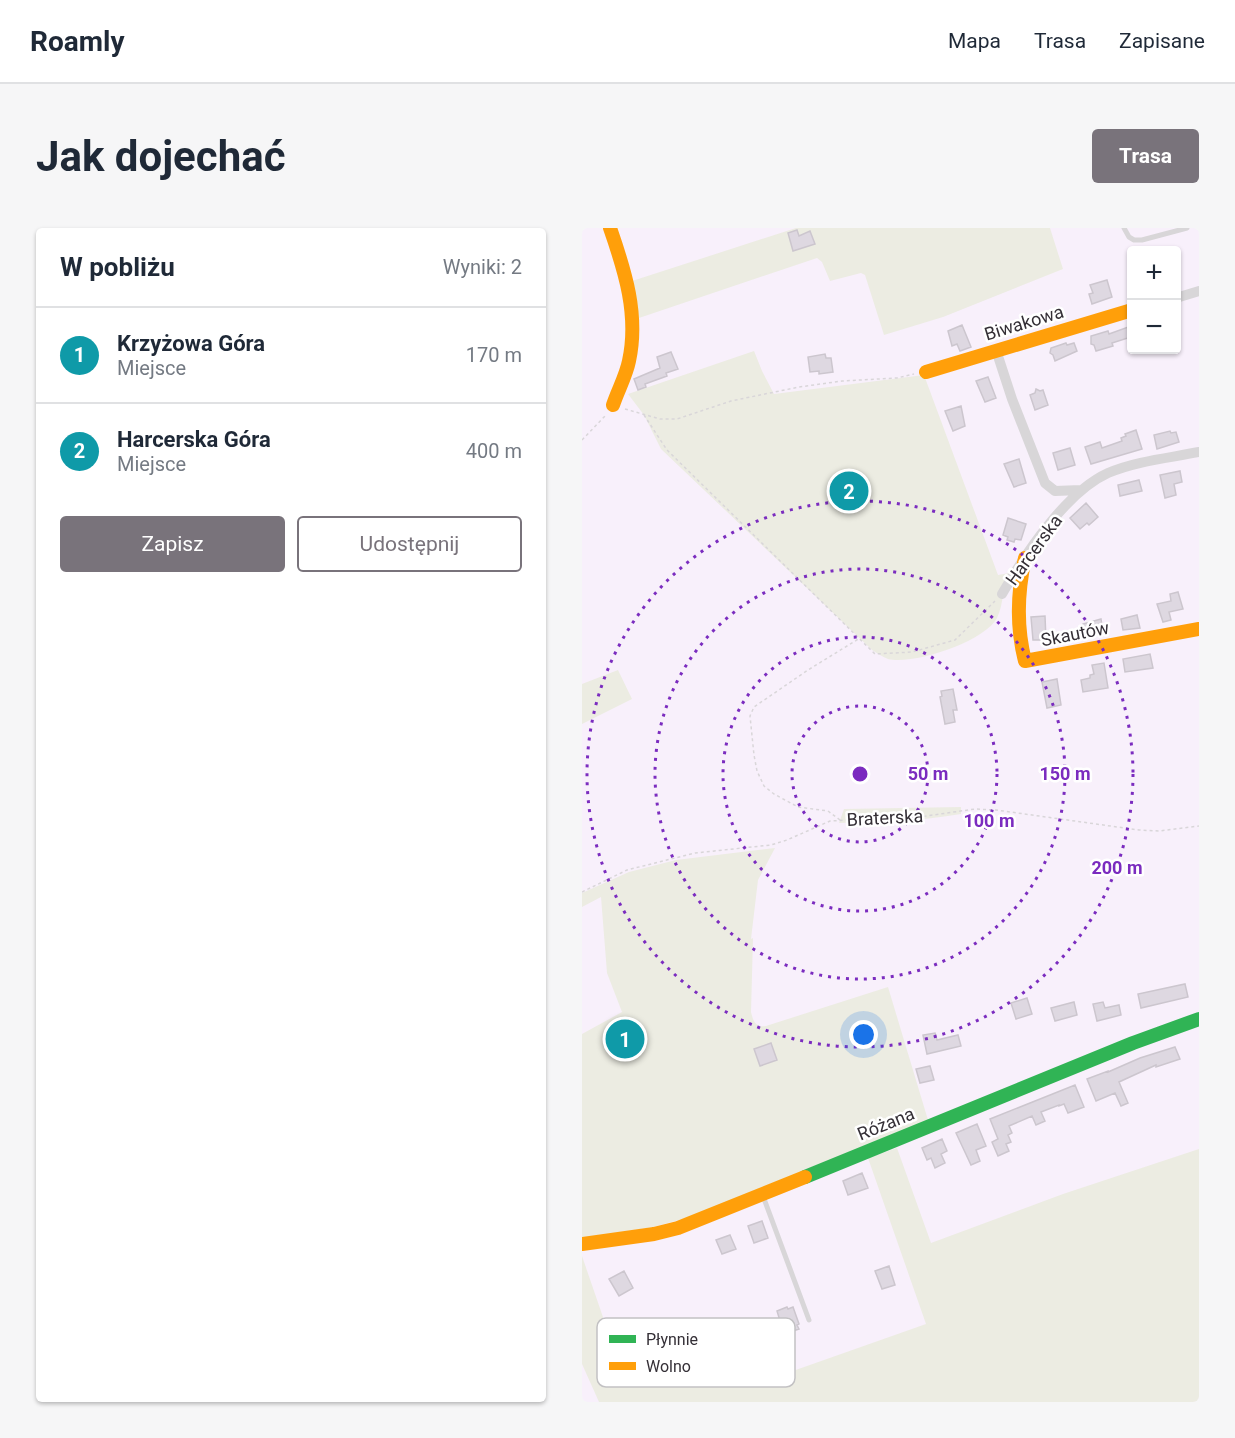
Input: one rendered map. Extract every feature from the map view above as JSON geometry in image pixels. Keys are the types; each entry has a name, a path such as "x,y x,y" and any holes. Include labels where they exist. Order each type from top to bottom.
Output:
{"street":[{"path":"610,228 627,277 633,314 632,342 628,363 613,405"},
{"path":"1181,296 1199,291"},
{"name":"Biwakowa","path":"926,372 1127,311"},
{"path":"996,350 1012,399 1045,483 1059,492 1081,490"},
{"name":"Harcerska","path":"1002,594 1038,539 1081,490 1094,481 1124,467 1199,452"},
{"name":"Skautów","path":"1025,558 1018,589 1017,628 1025,662 1199,629"},
{"name":"Różana","path":"582,1244 668,1231 1142,1039 1199,1019"}],"lane":[{"path":"1124,228 1129,237 1138,240 1187,228"},
{"path":"762,1194 809,1320"}],"path":[{"path":"582,440 613,405 644,415 677,418 731,401 799,387 842,381 897,378 926,372"},
{"path":"644,415 667,450 860,638 754,707 750,716 757,771 764,786 798,807 828,811 841,820"},
{"name":"Harcerska","path":"860,638 874,654 912,652 955,640 1002,594"},
{"name":"Braterska","path":"582,892 627,870 695,853 771,845 830,821 926,816 975,809 1138,830 1159,831 1199,826"}],"shaded area":[{"path":"796,228 1050,228 1063,269 943,317 884,335 865,275 861,273 830,281 822,262 817,258 639,318 629,282"},
{"path":"754,351 774,394 924,375 998,575 1009,573 999,613 990,627 964,643 930,655 900,660 884,657 872,650 661,449 644,415 628,394"},
{"path":"618,670 632,699 582,724 582,684"},
{"path":"961,807 961,814 946,816 900,821 839,823 844,809"},
{"path":"775,848 758,880 751,939 753,938 751,1012 754,1021 757,1025 766,1026 888,987 928,1120 686,1218 653,1227 582,1238 582,1034 622,1012 607,973 601,897 582,907 582,893 629,872 676,860"},
{"path":"897,1148 931,1243 1063,1194 1199,1149 1199,1402 599,1402 582,1364 582,1256 603,1318 597,1318 597,1387 795,1387 795,1370 926,1324 868,1158"}],"building":[{"path":"797,230 799,236 810,231 815,244 793,251 788,233"},
{"path":"1107,280 1112,297 1092,304 1089,294 1093,293 1090,285"},
{"path":"962,325 971,347 960,351 957,344 952,346 948,331"},
{"path":"1127,327 1127,338 1112,343 1113,346 1096,351 1094,345 1091,344 1091,336 1108,331 1109,334"},
{"path":"1066,343 1067,345 1074,343 1077,351 1055,361 1050,353 1051,348"},
{"path":"671,352 678,369 666,373 667,376 645,384 646,387 638,390 634,379 660,368 657,357"},
{"path":"825,354 826,358 831,358 833,372 819,374 819,371 810,372 808,357"},
{"path":"988,377 996,398 985,402 976,381"},
{"path":"1036,389 1043,390 1048,405 1035,410 1030,395 1035,393"},
{"path":"961,406 965,426 953,431 945,411"},
{"path":"1136,430 1142,449 1091,464 1085,447 1100,442 1102,448 1122,441 1121,438 1126,436 1125,434"},
{"path":"1170,431 1171,433 1176,432 1179,442 1157,449 1154,435"},
{"path":"1070,448 1075,465 1058,470 1053,453"},
{"path":"1019,459 1026,483 1014,487 1004,464"},
{"path":"1180,471 1182,482 1174,484 1176,495 1165,498 1160,475"},
{"path":"1139,480 1142,491 1120,496 1118,485"},
{"path":"1086,503 1098,517 1080,529 1070,518"},
{"path":"1008,518 1026,524 1021,540 1015,539 1014,542 1007,540 1008,537 1003,535"},
{"path":"1178,592 1183,609 1169,612 1171,620 1163,622 1157,604 1171,601 1170,594"},
{"path":"1137,615 1140,628 1123,630 1121,619"},
{"path":"1045,616 1046,640 1033,640 1031,617"},
{"path":"1101,619 1104,627 1103,634 1085,637 1083,624"},
{"path":"1150,654 1153,668 1125,672 1123,659"},
{"path":"1104,663 1108,688 1083,692 1081,680 1090,678 1090,675 1094,674 1092,665"},
{"path":"1057,679 1061,705 1047,708 1042,682"},
{"path":"953,689 957,710 953,710 955,722 945,724 941,691"},
{"path":"1185,984 1188,997 1141,1008 1138,994"},
{"path":"1027,998 1032,1014 1016,1019 1011,1003"},
{"path":"1074,1002 1077,1015 1055,1021 1051,1008"},
{"path":"1103,1002 1105,1008 1119,1005 1121,1015 1097,1021 1093,1004"},
{"path":"935,1033 937,1040 958,1035 961,1046 927,1054 923,1035"},
{"path":"771,1043 777,1060 760,1066 754,1049"},
{"path":"1175,1047 1180,1059 1156,1067 1156,1065 1119,1082 1128,1103 1121,1106 1115,1093 1096,1101 1087,1079"},
{"path":"930,1066 934,1080 920,1083 916,1069"},
{"path":"1075,1085 1084,1107 1068,1113 1064,1104 1059,1105 1041,1112 1045,1121 1036,1125 1032,1116 1009,1126 1012,1133 1008,1135 1011,1142 1006,1144 1009,1151 998,1156 992,1142 998,1139 990,1119"},
{"path":"977,1124 986,1146 976,1150 980,1161 971,1165 956,1133"},
{"path":"942,1139 947,1151 941,1154 945,1163 935,1168 931,1158 927,1160 922,1148"},
{"path":"862,1173 868,1188 848,1195 843,1181"},
{"path":"762,1221 768,1238 754,1243 748,1226"},
{"path":"730,1235 736,1249 722,1254 716,1240"},
{"path":"889,1266 895,1285 882,1289 875,1271"},
{"path":"624,1271 633,1288 619,1296 609,1279"},
{"path":"793,1307 799,1329 795,1330 795,1318 779,1318 777,1311"}],"traffic: fast":[{"path":"805,1177 1133,1043 1199,1019"}],"traffic: slow":[{"path":"610,228 629,293 632,327 628,367 613,405"},
{"path":"926,372 1127,312"},
{"path":"1025,558 1020,584 1019,610 1020,635 1025,661 1199,629"},
{"path":"582,1244 654,1234 678,1228 805,1177"}],"place":[{"name":"Harcerska Góra","path":"849,491"},
{"name":"Krzyżowa Góra","path":"625,1039"}]}
